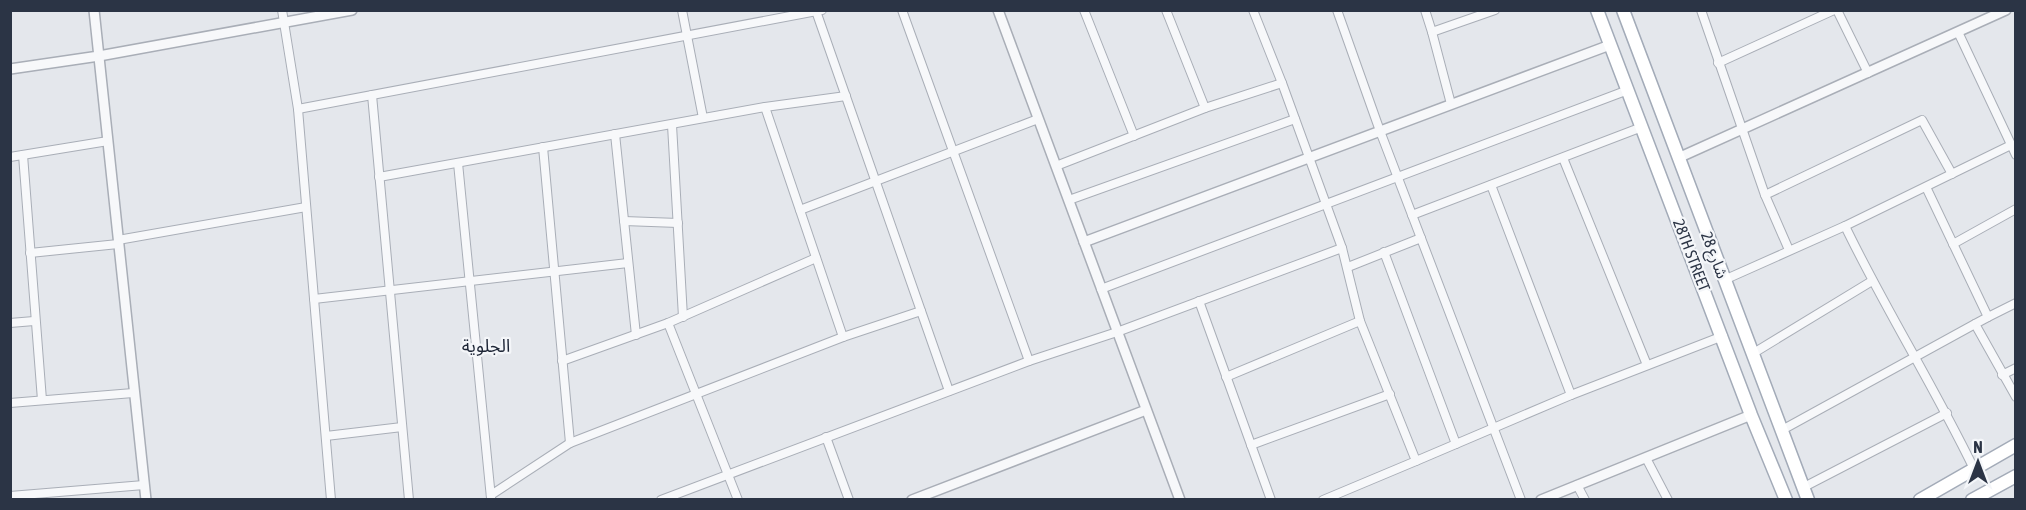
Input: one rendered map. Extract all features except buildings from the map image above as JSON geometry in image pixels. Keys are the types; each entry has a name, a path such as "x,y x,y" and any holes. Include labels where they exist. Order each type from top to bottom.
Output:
{"main road":[{"name":"28TH STREET","path":"1597,10 1784,497"},
{"name":"شارع 28","path":"1623,10 1807,495"},
{"path":"1920,500 2016,446"},
{"path":"1972,500 2016,476"}],"street":[{"path":"94,10 146,500"},
{"path":"282,10 298,109 331,500"},
{"path":"10,69 99,56 352,10"},
{"path":"682,10 703,118"},
{"path":"902,10 1029,360"},
{"path":"998,10 1146,410 1176,498"},
{"path":"1084,10 1134,136"},
{"path":"1166,10 1205,108"},
{"path":"1253,10 1310,157 1342,248 1360,321 1416,461"},
{"path":"1337,10 1380,131 1521,500"},
{"path":"1425,10 1451,104"},
{"path":"1432,32 1495,10"},
{"path":"1701,10 1766,195 1789,250"},
{"path":"1718,63 1836,10 1868,72"},
{"path":"1678,158 2006,10"},
{"path":"298,109 819,11 846,96 949,391"},
{"path":"1958,32 2016,155"},
{"path":"1084,242 1610,45"},
{"path":"1056,166 1205,108 1282,83"},
{"path":"1101,289 1326,202 1628,90"},
{"path":"372,95 409,500"},
{"path":"380,177 765,107 846,96"},
{"path":"765,107 843,337"},
{"path":"800,210 1038,119"},
{"path":"1069,200 1295,119"},
{"path":"1766,195 1922,120 1952,174"},
{"path":"672,125 683,317"},
{"path":"1412,215 1642,127"},
{"path":"615,134 636,335"},
{"path":"10,157 108,141"},
{"path":"1724,280 1845,226 2011,145"},
{"path":"543,147 570,443"},
{"path":"23,154 34,321 42,400"},
{"path":"1563,158 1647,365"},
{"path":"458,163 491,497 570,443 843,337 921,311"},
{"path":"1491,185 1571,395"},
{"path":"1926,187 1988,317"},
{"path":"30,253 118,242 306,207"},
{"path":"1953,244 2016,209"},
{"path":"624,221 678,223"},
{"path":"1845,226 1872,281 1947,413 1974,469"},
{"path":"1348,267 1421,238"},
{"path":"661,500 1029,360 1117,332 1342,248"},
{"path":"1384,252 1456,444"},
{"path":"562,361 683,317 816,258"},
{"path":"314,299 628,263"},
{"path":"1752,354 1872,281"},
{"path":"1199,301 1271,500"},
{"path":"1782,430 2016,303"},
{"path":"10,323 34,321"},
{"path":"1226,377 1360,321"},
{"path":"668,323 738,500"},
{"path":"1975,324 2016,397"},
{"path":"1323,500 1571,395 1723,336"},
{"path":"2002,375 2016,368"},
{"path":"10,403 133,393"},
{"path":"1251,445 1390,394"},
{"path":"912,500 1146,410"},
{"path":"1807,495 1947,413"},
{"path":"1541,500 1751,415"},
{"path":"326,436 402,427"},
{"path":"826,437 849,500"},
{"path":"1646,458 1668,500"},
{"path":"10,496 55,496 144,485"},
{"path":"1577,485 1585,500"}],"district":[{"name":"الجلوية","path":"486,346"}]}
